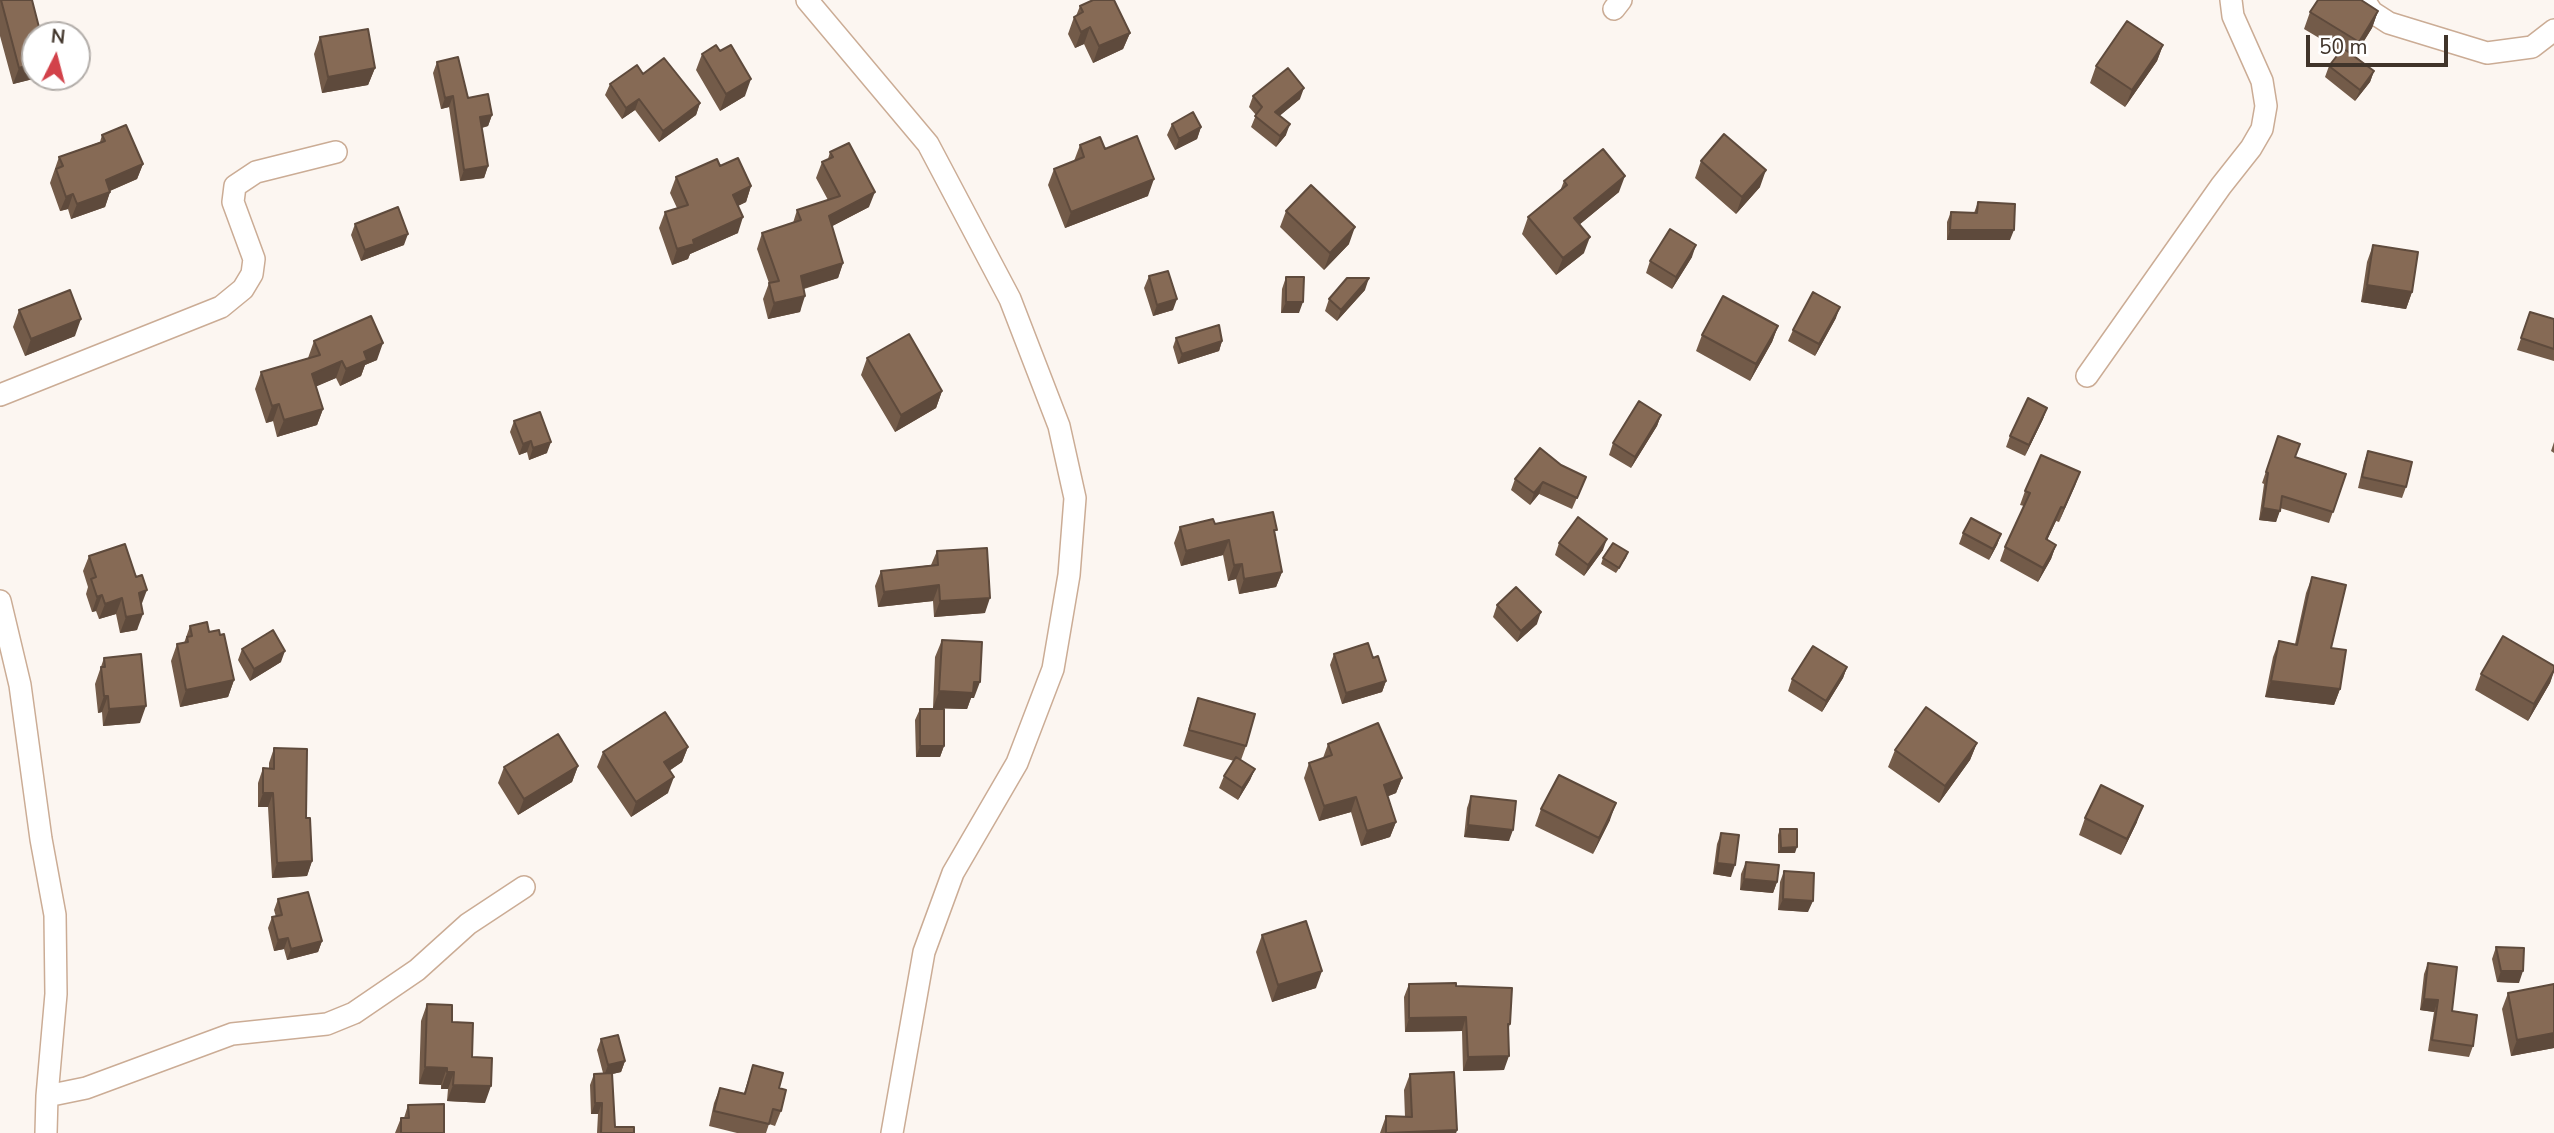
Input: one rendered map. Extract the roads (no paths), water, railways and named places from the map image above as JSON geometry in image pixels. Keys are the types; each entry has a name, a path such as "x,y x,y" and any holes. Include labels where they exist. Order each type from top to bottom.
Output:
{"street":[{"path":"807,0 928,144 1010,299 1059,426 1075,498 1069,575 1053,669 1017,763 953,873 924,953 892,1133"},
{"path":"2087,376 2262,129 2266,106 2262,81 2233,16 2231,0"},
{"path":"2364,0 2372,12 2389,23 2487,53 2532,47 2554,30"},
{"path":"0,395 221,307 243,289 252,274 254,259 233,202 235,186 256,172 336,152"},
{"path":"0,601 20,685 41,839 55,915 57,994 46,1133"},
{"path":"47,1096 118,1078 232,1034 327,1024 354,1013 417,970 468,924 524,887"}]}
